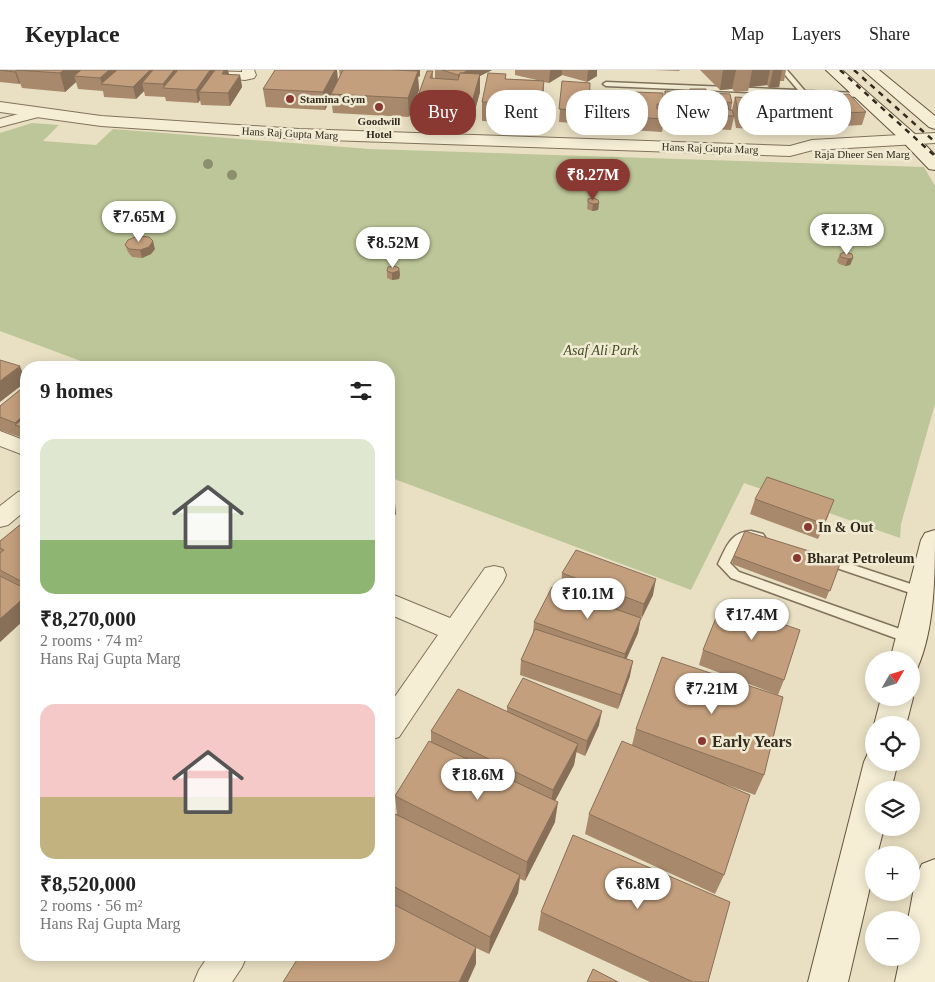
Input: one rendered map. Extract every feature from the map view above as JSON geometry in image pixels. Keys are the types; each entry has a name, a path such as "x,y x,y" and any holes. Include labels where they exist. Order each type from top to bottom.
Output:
{"street":[{"path":"180,70 245,76 249,75 248,70"},
{"path":"833,70 932,158"},
{"path":"870,70 935,124"},
{"name":"Hans Raj Gupta Marg","path":"0,107 101,121 308,134 790,151 812,145 935,138"},
{"path":"0,123 37,113"},
{"name":"Raja Dheer Sen Marg","path":"790,151 818,155 932,158"},
{"path":"0,438 20,446"},
{"path":"0,519 20,503"},
{"path":"909,649 935,540"},
{"path":"395,719 494,575"},
{"path":"395,606 455,631"},
{"path":"828,982 865,828"},
{"path":"915,982 935,877"},
{"path":"211,982 226,961"}],"lane":[{"path":"784,70 801,90"},
{"path":"606,84 754,90"},
{"path":"851,94 860,94"},
{"path":"769,541 751,534 742,534 737,537 724,564 735,575 909,649"},
{"path":"814,556 922,592"}],"green space":[{"name":"Asaf Ali Park","path":"32,123 59,125 43,141 96,145 113,129 370,149 924,167 935,186 935,404 901,524 900,538 744,483 691,590 395,479 395,361 81,361 0,331 0,133"}],"building":[{"path":"0,70 17,70 15,72"},
{"path":"16,70 64,70 60,73"},
{"path":"81,70 109,70 100,78 74,76"},
{"path":"117,70 150,70 133,87 101,84"},
{"path":"153,70 174,70 163,84 142,83"},
{"path":"178,70 210,70 196,90 163,88"},
{"path":"215,70 224,70 222,74 240,75 228,93 199,92"},
{"path":"275,70 335,70 323,92 263,89"},
{"path":"343,70 418,71 408,98 331,94"},
{"path":"442,70 468,70 458,75"},
{"path":"427,71 433,71 430,78 458,80 460,73 480,74 475,90 420,90"},
{"path":"488,73 506,74 505,79 544,81 543,90 486,90 486,102 482,102"},
{"path":"562,81 590,83 590,90 566,90 566,109 559,109"},
{"path":"690,89 706,89 706,90"},
{"path":"648,93 658,93 658,119 648,118"},
{"path":"728,94 730,94 732,103 728,102"},
{"path":"851,96 866,112 851,113"},
{"path":"735,97 738,97 738,110"},
{"path":"728,106 729,110 732,110 734,116 728,116"},
{"path":"588,199 598,200 599,203 593,204 588,202"},
{"path":"138,236 149,237 153,241 149,247 140,250 129,249 125,245 128,240"},
{"path":"845,252 852,254 853,258 841,257 840,254"},
{"path":"394,266 399,268 398,271 392,273 387,271 388,267"},
{"path":"0,360 20,366 0,381"},
{"path":"20,390 20,418 15,423 0,417 0,406"},
{"path":"767,477 834,500 824,524 755,499"},
{"path":"20,525 20,581 0,570 0,553 4,550 0,548 0,541"},
{"path":"745,531 841,561 830,591 734,556"},
{"path":"576,550 656,579 644,604 562,573"},
{"path":"0,576 20,586 20,601 0,619"},
{"path":"552,587 641,618 625,654 534,622"},
{"path":"722,603 800,630 784,680 703,650"},
{"path":"535,629 633,661 621,695 521,660"},
{"path":"662,657 783,697 764,775 636,729"},
{"path":"523,678 602,711 587,741 507,707"},
{"path":"458,689 578,744 553,790 431,731"},
{"path":"429,741 558,802 527,862 395,796"},
{"path":"622,741 750,795 724,875 589,814"},
{"path":"395,814 520,875 490,937 395,887"},
{"path":"573,835 730,902 708,982 693,982 541,912"},
{"path":"395,905 476,947 459,982 283,982 296,961 395,961"},
{"path":"593,969 618,982 587,982"}],"railway":[{"path":"840,70 935,156"},
{"path":"854,70 935,142"}],"place":[{"name":"Stamina Gym","path":"290,99"},
{"name":"Goodwill Hotel","path":"379,107"},
{"name":"In & Out","path":"808,527"},
{"name":"Bharat Petroleum","path":"797,558"},
{"name":"Early Years","path":"702,741"}]}
